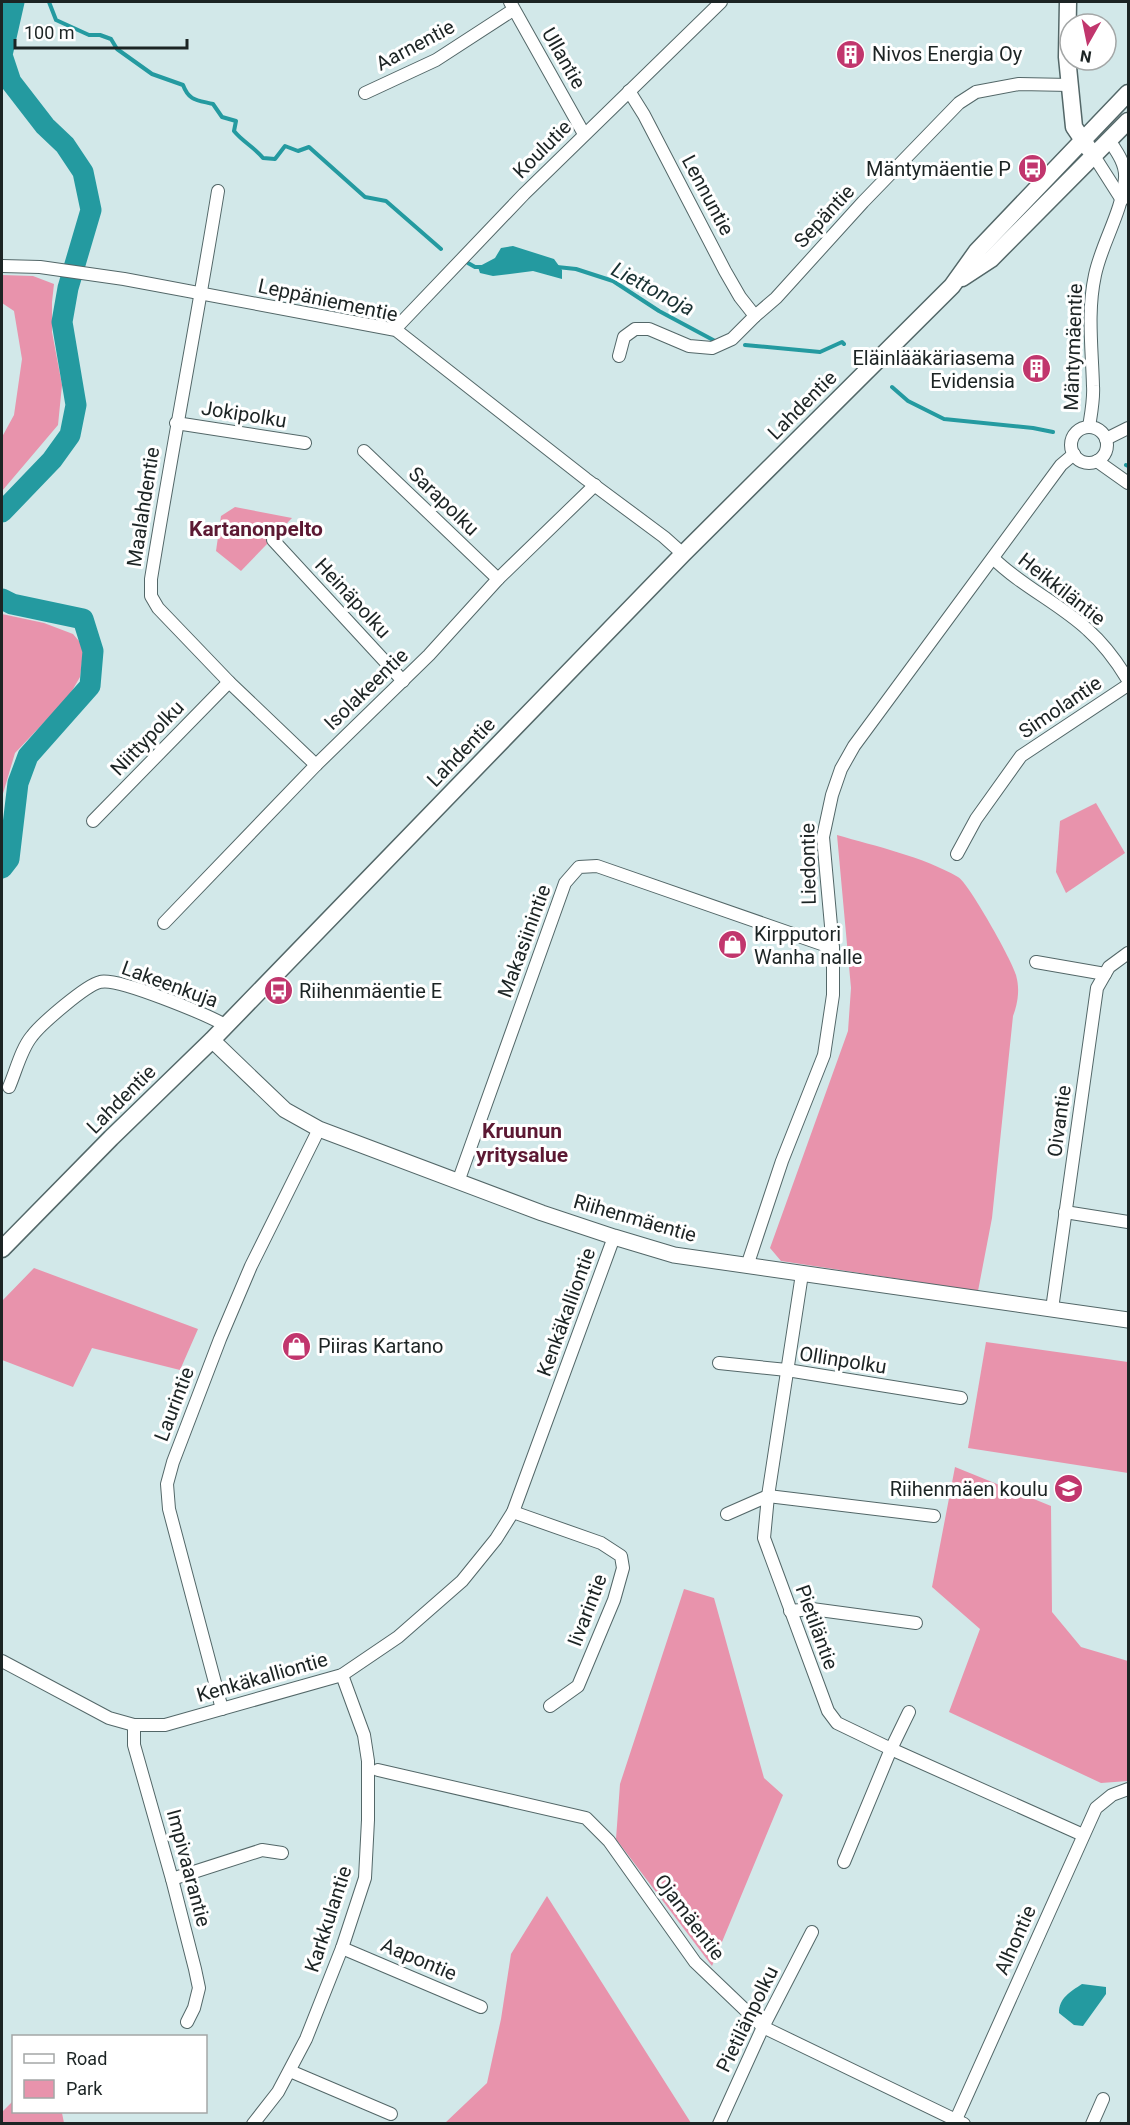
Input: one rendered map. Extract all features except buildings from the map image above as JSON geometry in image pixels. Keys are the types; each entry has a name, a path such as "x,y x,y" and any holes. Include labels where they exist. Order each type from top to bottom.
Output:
{"main road":[{"path":"1068,2 1067,57 1074,127 1094,156"},
{"path":"1071,91 1096,126 1110,140"},
{"name":"Lahdentie","path":"2,1250 212,1040 683,554 952,286 977,251 1128,93"},
{"name":"Lahdentie","path":"952,286 991,259 1128,121"}],"street":[{"name":"Koulutie","path":"396,330 422,298 584,134 721,2"},
{"name":"Aarnentie","path":"365,93 436,60 512,6"},
{"name":"Ullantie","path":"512,6 584,134"},
{"name":"Sepäntie","path":"619,356 624,337 635,329 649,329 689,346 712,348 732,339 755,315 776,298 863,202 959,103 976,92 1019,84 1071,91"},
{"name":"Lennuntie","path":"629,91 644,115 725,271 740,297 755,315"},
{"name":"Mäntymäentie","path":"1089,427 1093,387 1090,309 1095,273 1122,200 1125,175 1120,157 1110,140"},
{"path":"1094,156 1122,200"},
{"name":"Maalahdentie","path":"218,191 176,423 151,579 151,596 158,608 229,682 316,765"},
{"name":"Leppäniementie","path":"2,266 40,267 201,293 396,330 683,554"},
{"name":"Jokipolku","path":"176,423 305,443"},
{"path":"1089,427 1100,430 1106,439 1107,450 1101,459 1096,461 1081,461 1074,454 1071,444 1072,438 1079,430 1089,427"},
{"path":"1106,439 1128,428"},
{"name":"Sarapolku","path":"364,451 498,579"},
{"name":"Liedontie","path":"747,1266 782,1161 824,1054 834,995 823,837 826,816 841,769 854,746 1061,465 1074,454"},
{"path":"1096,461 1128,483"},
{"name":"Isolakeentie","path":"164,923 316,765 403,681 498,579 596,485"},
{"name":"Heinäpolku","path":"273,540 403,681"},
{"name":"Heikkiläntie","path":"993,558 1007,572 1088,629 1114,656 1128,680"},
{"name":"Niittypolku","path":"93,821 229,682"},
{"name":"Simolantie","path":"957,854 976,819 1021,756 1128,685"},
{"name":"Makasiinintie","path":"458,1182 565,883 579,867 597,866 832,948"},
{"name":"Oivantie","path":"1052,1309 1097,988 1109,967 1128,952"},
{"path":"1036,962 1105,975"},
{"name":"Lakeenkuja","path":"9,1087 31,1037 85,990 99,982 120,983 210,1017 225,1025"},
{"name":"Riihenmäentie","path":"212,1040 285,1110 319,1130 614,1238 674,1255 1128,1320"},
{"name":"Laurintie","path":"222,1709 169,1509 167,1484 173,1462 220,1339 251,1266 319,1130"},
{"path":"1065,1212 1128,1222"},
{"name":"Kenkäkalliontie","path":"2,1661 109,1718 134,1725 165,1725 342,1675 398,1637 462,1581 496,1539 513,1512 614,1238"},
{"name":"Pietiläntie","path":"802,1274 786,1370 764,1538 828,1711 837,1723 1083,1835"},
{"name":"Ollinpolku","path":"719,1363 786,1370 961,1398"},
{"path":"727,1514 768,1496 934,1516"},
{"name":"Iivarintie","path":"513,1512 601,1543 621,1556 623,1568 614,1600 578,1686 550,1706"},
{"path":"790,1611 812,1609 916,1623"},
{"name":"Karkkulantie","path":"253,2124 278,2092 306,2039 342,1948 365,1878 369,1761 364,1735 342,1675"},
{"path":"844,1862 891,1749 909,1712"},
{"name":"Impivaarantie","path":"134,1725 134,1745 172,1879 199,1988 188,2022"},
{"name":"Ojamäentie","path":"378,1770 586,1818 609,1841 695,1962 763,2027 958,2122"},
{"name":"Alhontie","path":"958,2122 1096,1808 1112,1795 1128,1789"},
{"path":"172,1879 262,1850 282,1853"},
{"name":"Pietilänpolku","path":"719,2124 763,2027 812,1932"},
{"name":"Aapontie","path":"342,1948 480,2007"},
{"path":"290,2071 391,2114"},
{"path":"1092,2124 1103,2099"}],"green space":[{"path":"2,275 33,276 54,284 52,332 62,385 58,425 2,491 2,437 14,415 22,359 14,311 2,303"},
{"path":"235,507 292,518 241,571 216,551 221,516"},
{"path":"2,614 44,623 73,634 84,647 80,677 69,696 15,753 2,797"},
{"path":"1096,803 1125,853 1066,893 1056,872 1060,821"},
{"path":"837,835 915,858 958,877 990,923 1016,975 1018,996 1013,1016 992,1218 978,1291 781,1261 770,1248 848,1031 851,988"},
{"path":"34,1268 198,1329 180,1370 92,1348 73,1387 2,1360 2,1301"},
{"path":"986,1342 1128,1362 1128,1473 968,1448"},
{"path":"955,1467 1051,1506 1052,1612 1081,1647 1128,1661 1128,1781 1101,1783 949,1712 980,1629 932,1587"},
{"path":"684,1589 714,1598 764,1778 783,1795 712,1966 616,1839 620,1784"},
{"path":"547,1896 691,2123 445,2123 487,2083 501,2019 511,1954"},
{"path":"12,2102 12,2113 62,2113 64,2123 2,2123 2,2112"}],"water":[{"path":"513,246 554,259 562,270 562,279 533,271 493,276 480,273 478,267 495,258 501,248"},
{"path":"1082,1984 1106,1987 1106,1994 1083,2026 1074,2025 1059,2013 1063,1999"}],"waterway":[{"path":"2,512 52,460 70,435 76,405 62,322 68,288 91,210 83,172 65,145 45,126 11,82 2,55 14,2"},
{"name":"Liettonoja","path":"49,2 56,20 89,35 100,35 111,39 117,49 152,74 183,85 191,97 213,104 222,117 236,121 234,131 263,158 275,159 285,146 298,151 309,147 365,197 386,201 441,249"},
{"name":"Liettonoja","path":"468,263 475,267 483,267"},
{"name":"Liettonoja","path":"557,267 576,269 613,281 659,311 715,341"},
{"name":"Liettonoja","path":"745,345 820,352 842,342 844,344"},
{"name":"Liettonoja","path":"892,387 908,401 944,419 1053,432"},
{"path":"2,599 12,604 83,619 93,651 90,686 28,756 18,783 9,859 2,868"}],"place":[{"name":"Nivos Energia Oy","path":"851,54"},
{"name":"Mäntymäentie P","path":"1032,169"},
{"name":"Eläinlääkäriasema Evidensia","path":"1036,369"},
{"name":"Kirpputori Wanha nalle","path":"733,945"},
{"name":"Riihenmäentie E","path":"278,991"},
{"name":"Piiras Kartano","path":"297,1346"},
{"name":"Riihenmäen koulu","path":"1069,1489"}],"district":[{"name":"Kartanonpelto","path":"256,529"},
{"name":"Kruunun yritysalue","path":"522,1143"}]}
